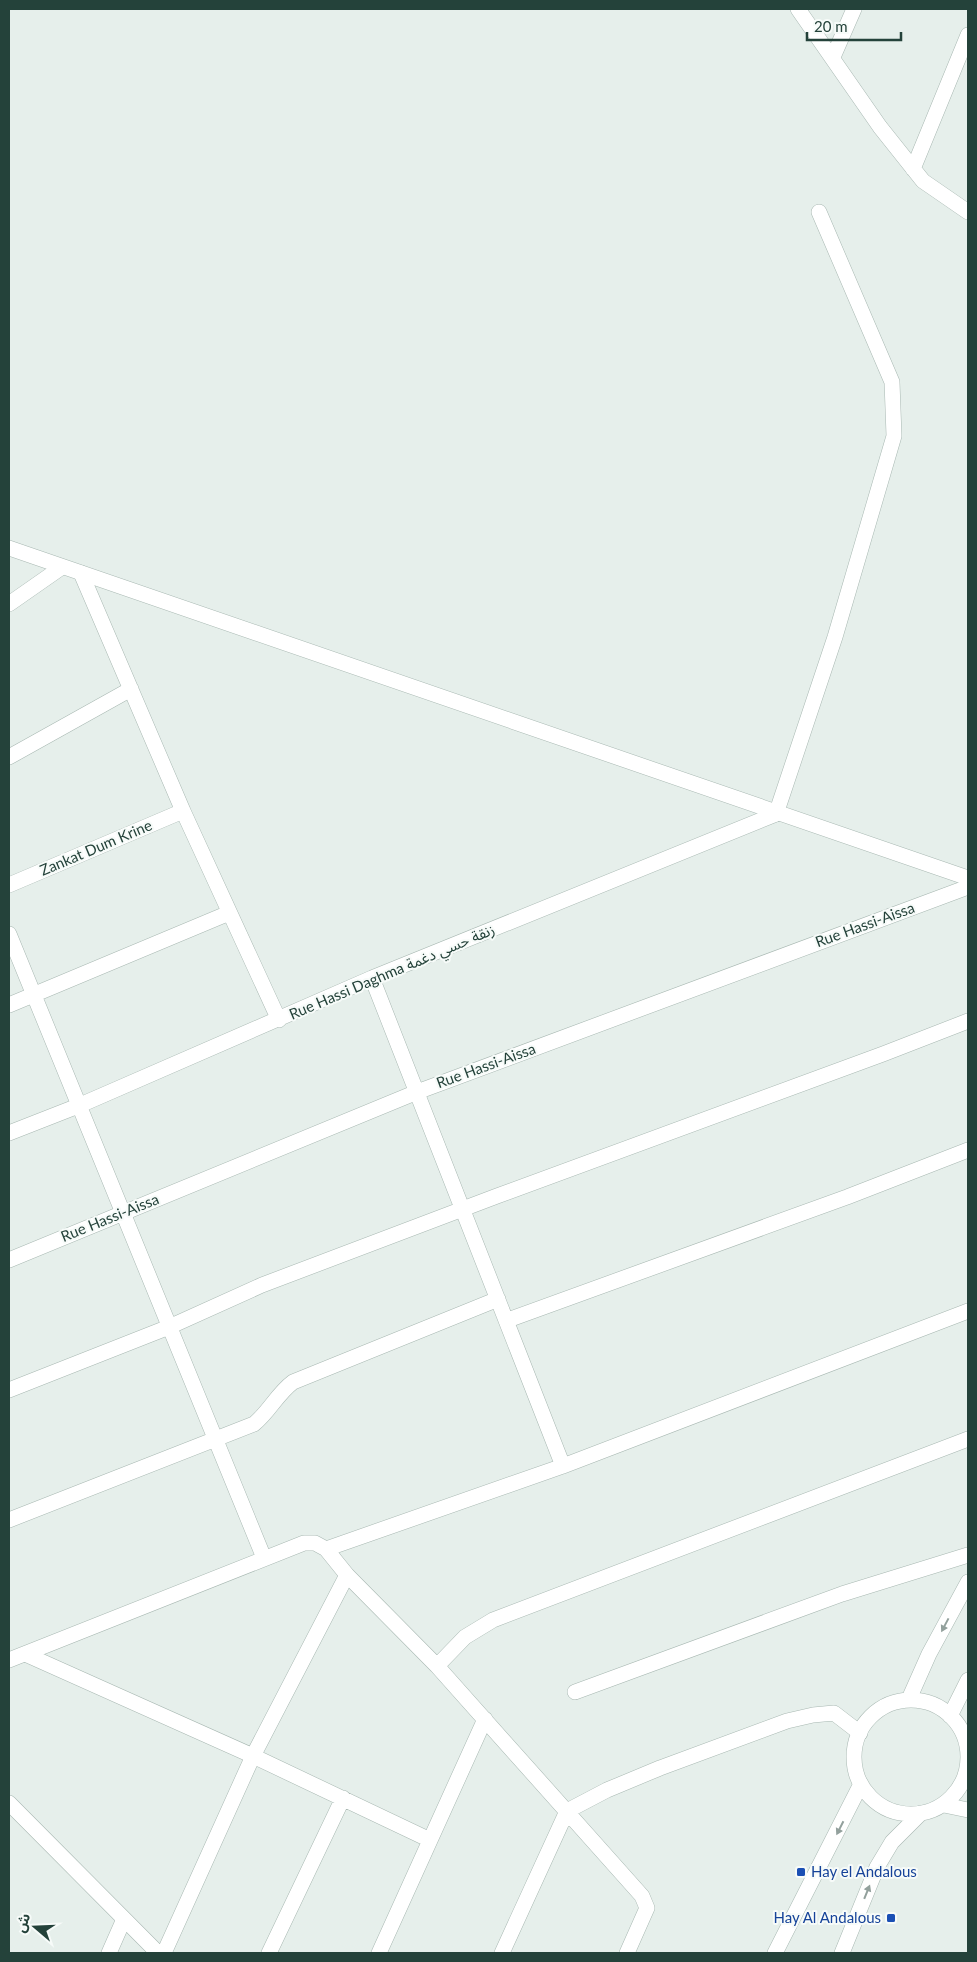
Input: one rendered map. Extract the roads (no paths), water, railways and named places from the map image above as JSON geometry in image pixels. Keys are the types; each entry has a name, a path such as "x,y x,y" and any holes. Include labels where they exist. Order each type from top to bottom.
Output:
{"street":[{"path":"798,9 880,127 923,181 968,212"},
{"path":"833,57 854,9"},
{"path":"913,169 968,35"},
{"path":"776,814 835,636 894,436 892,382 819,212"},
{"path":"9,548 776,814 968,878"},
{"path":"9,604 62,567"},
{"path":"80,574 183,811 279,1020"},
{"path":"9,756 131,689"},
{"name":"Zankat Dum Krine","path":"9,885 183,811"},
{"name":"Rue Hassi Daghma زنقة حسي دغمة","path":"9,1133 78,1106 372,978 776,814"},
{"name":"Rue Hassi-Aissa","path":"9,1260 417,1092 968,887"},
{"path":"9,1006 229,913"},
{"path":"9,934 264,1558"},
{"path":"372,978 498,1299 508,1320 563,1466"},
{"path":"9,1390 169,1327 262,1285 968,1021"},
{"path":"508,1320 847,1197 968,1150"},
{"path":"9,1520 254,1424 268,1412 283,1390 293,1382 498,1299"},
{"path":"326,1549 563,1466 968,1311"},
{"path":"437,1666 465,1637 493,1620 968,1439"},
{"path":"9,1660 264,1558 310,1542 326,1549 347,1575 437,1666 568,1811 646,1902 647,1908 627,1953"},
{"path":"575,1692 842,1594 968,1555"},
{"path":"164,1953 253,1756 347,1575"},
{"path":"909,1699 929,1654 968,1582"},
{"path":"24,1654 253,1756 430,1840"},
{"path":"950,1716 968,1680"},
{"path":"909,1699 934,1705 950,1716 963,1730 968,1747 967,1763 964,1779 957,1791 944,1805 920,1813 903,1814 886,1808 872,1798 861,1784 854,1759 860,1733 869,1719 882,1708 909,1699"},
{"path":"502,1953 568,1811 608,1790 660,1768 787,1721 813,1715 834,1713 860,1733"},
{"path":"379,1953 485,1719"},
{"path":"774,1953 861,1784"},
{"path":"268,1953 343,1798"},
{"path":"9,1803 158,1953"},
{"path":"944,1805 968,1810"},
{"path":"842,1953 877,1867 892,1842 920,1813"},
{"path":"109,1953 124,1919"}],"place":[{"name":"Hay el Andalous","path":"801,1872"},
{"name":"Hay Al Andalous","path":"891,1918"}]}
